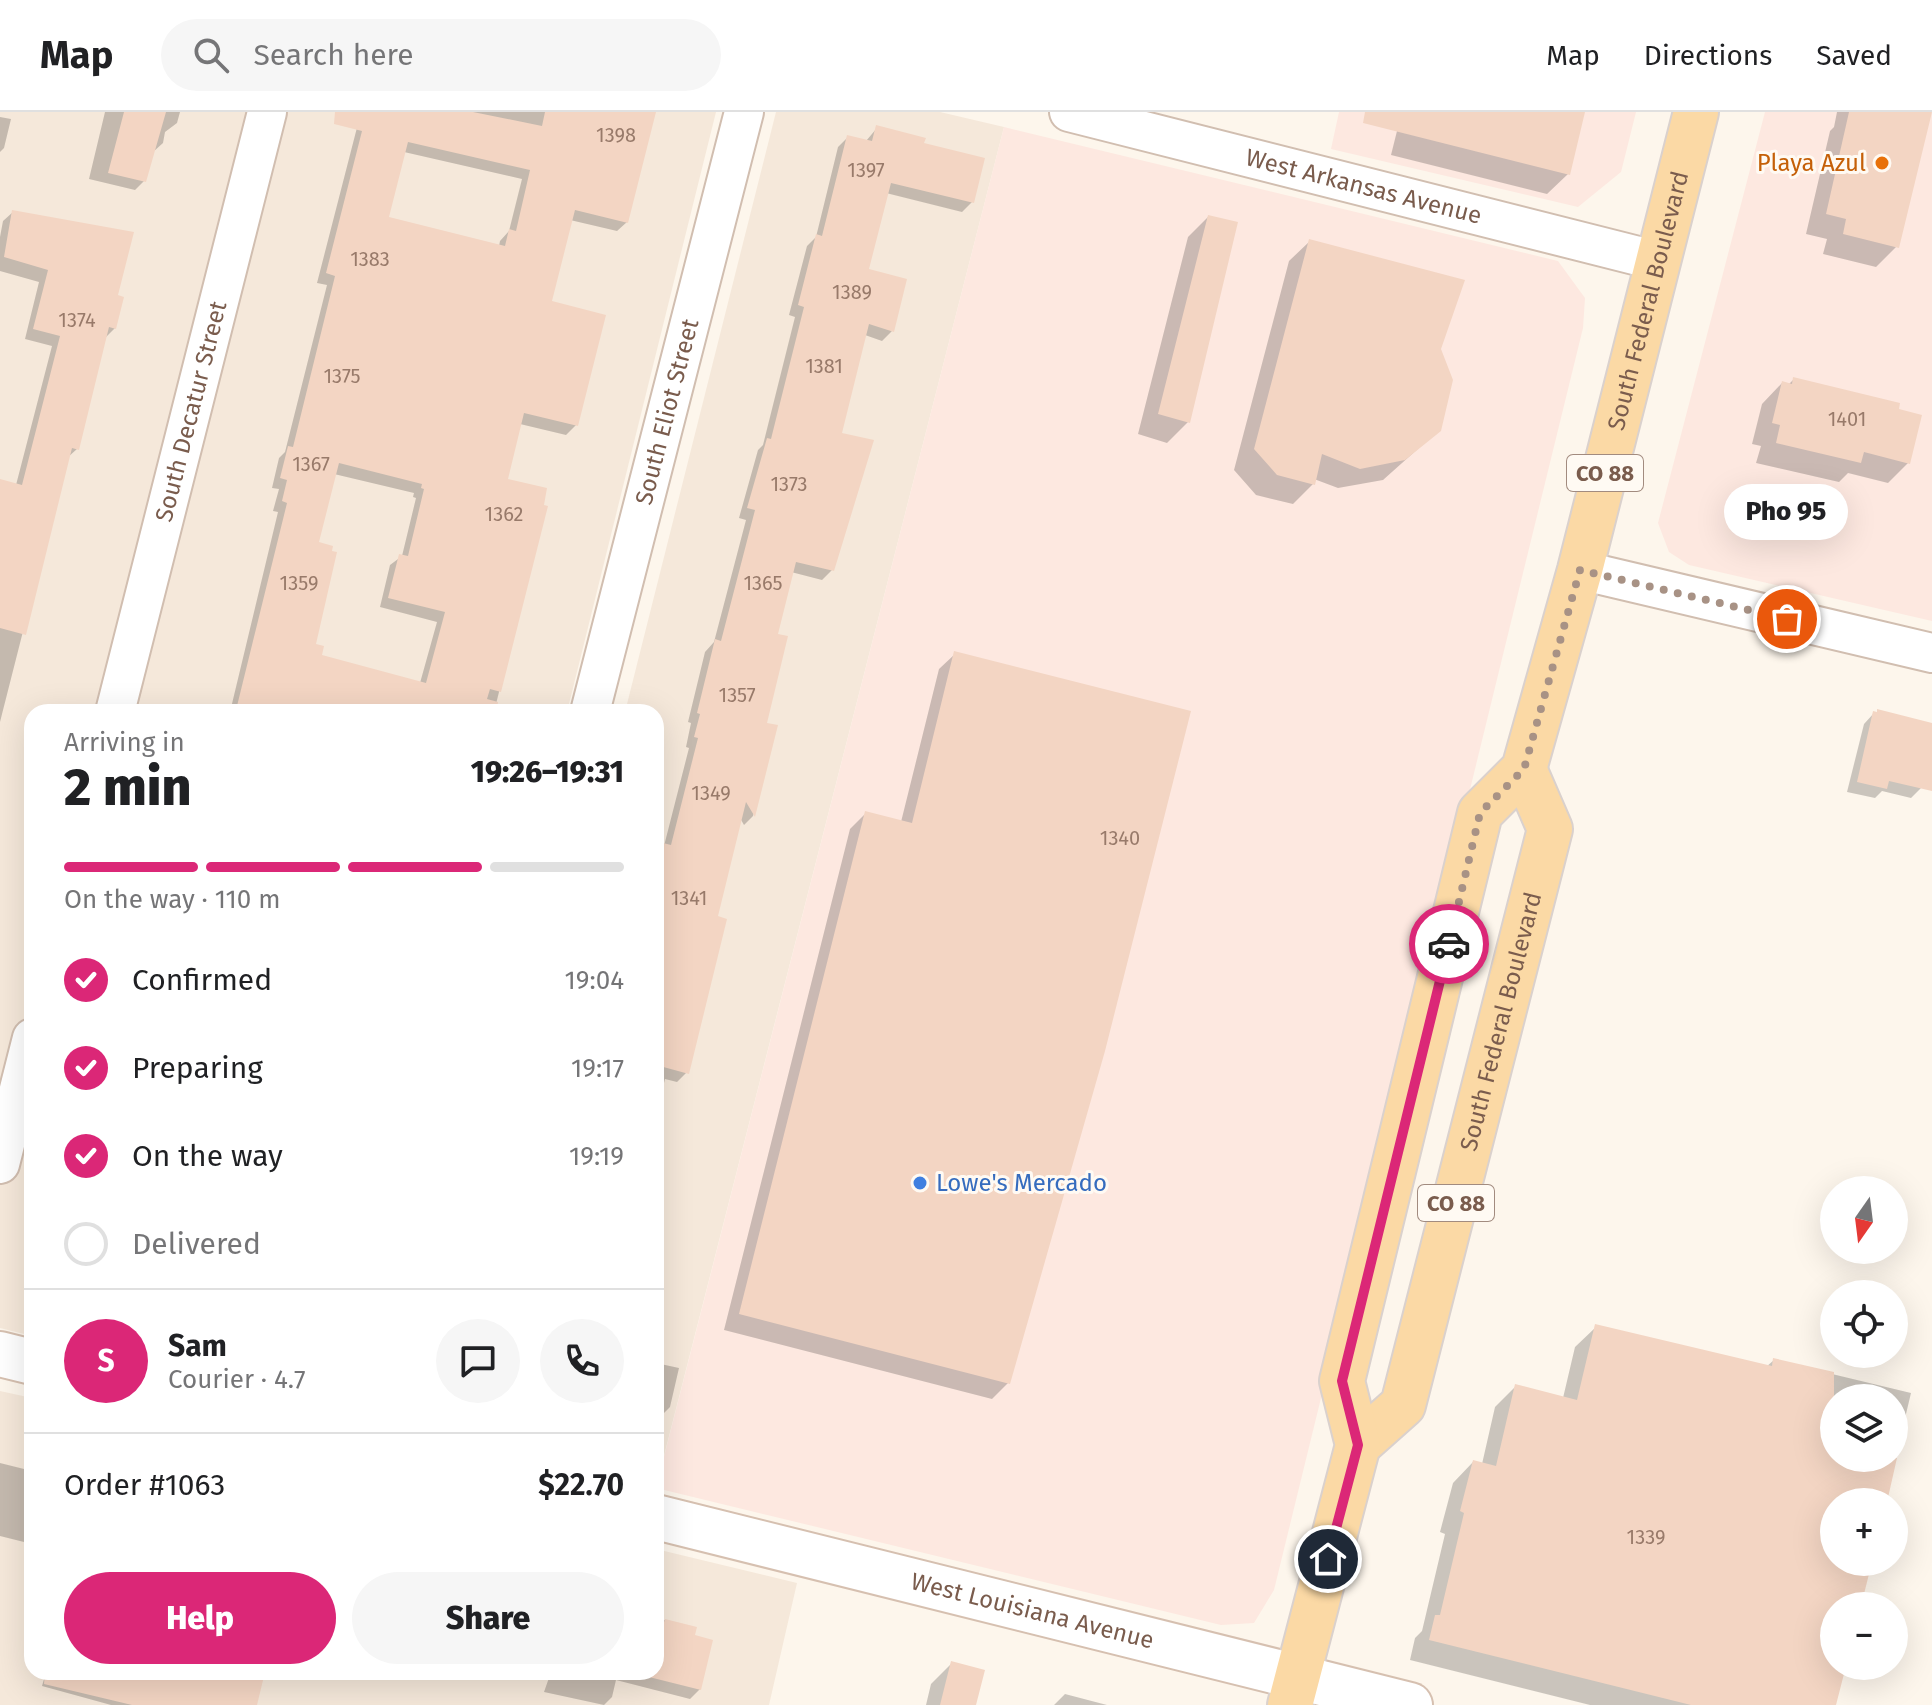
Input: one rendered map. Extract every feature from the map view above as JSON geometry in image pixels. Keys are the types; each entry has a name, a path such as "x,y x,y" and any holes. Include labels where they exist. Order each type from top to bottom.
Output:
{"main road":[{"name":"South Federal Boulevard","path":"1294,1691 1358,1445 1342,1381 1480,813 1524,769 1580,570 1696,112"},
{"name":"South Federal Boulevard","path":"1358,1445 1403,1405 1550,829 1524,769"}],"street":[{"name":"South Decatur Street","path":"117,704 267,112"},
{"name":"South Eliot Street","path":"592,704 744,112"},
{"name":"West Arkansas Avenue","path":"1069,112 1658,261"},
{"path":"1580,570 1932,653"},
{"path":"0,1164 24,1070"},
{"path":"0,1354 24,1360"},
{"name":"West Louisiana Avenue","path":"664,1519 1294,1691 1410,1705"}],"shaded area":[{"path":"0,112 716,112 569,704 24,704 24,1334 0,1328"},
{"path":"776,112 940,112 1004,127 664,1456 664,704 627,704"},
{"path":"1339,112 1636,112 1621,172 1578,207 1331,149"},
{"path":"1765,112 1932,112 1932,621 1689,565 1669,552 1658,523"},
{"path":"1004,127 1558,261 1585,298 1583,328 1274,1590 1254,1623 1221,1625 664,1490 664,1457"},
{"path":"0,1391 24,1396 24,1680 664,1680 664,1551 797,1583 769,1705 0,1705"}],"building":[{"path":"124,112 166,112 146,182 108,173"},
{"path":"335,112 473,112 542,126 545,112 656,112 628,223 575,210 552,301 606,315 578,426 524,413 508,479 547,488 544,505 548,506 501,692 490,689 487,699 498,704 237,704 287,503 282,501 287,480 280,478 288,446 293,447 335,276 326,273 362,131 334,124","holes":["408,142 530,170 516,231 509,229 505,246 389,217","339,463 422,484 421,488 424,489 408,556 399,554 388,598 445,612 426,683 322,655 324,646 316,644 337,552 332,551 333,546 319,542"]},
{"path":"1365,112 1585,112 1570,175 1363,123"},
{"path":"1849,112 1932,112 1899,248 1843,234 1846,219 1826,214"},
{"path":"876,125 926,138 924,143 985,158 974,203 891,183 869,269 907,279 894,332 869,324 842,433 874,440 834,571 796,562 778,634 788,636 767,723 778,725 755,817 746,802 718,916 727,919 689,1074 664,1067 664,843 671,845 698,738 694,737 700,714 697,713 715,639 721,641 755,510 747,508 767,438 771,439 804,307 798,305 816,234 822,236 847,135 872,141"},
{"path":"12,210 134,232 118,295 124,297 116,329 109,327 79,450 72,448 26,635 0,628 0,479 22,485 60,336 33,329 48,270 4,257"},
{"path":"1208,215 1238,222 1190,423 1158,414"},
{"path":"1309,239 1465,280 1441,349 1453,380 1441,431 1405,460 1360,469 1322,454 1315,485 1277,475 1254,449"},
{"path":"1793,377 1900,403 1899,409 1922,415 1910,464 1864,452 1861,463 1776,443 1780,425 1772,423 1782,381 1792,384"},
{"path":"954,651 1191,711 1105,1051 1010,1384 739,1314 865,811 912,823"},
{"path":"1877,709 1932,723 1932,791 1889,781 1887,789 1857,782 1873,711 1877,712"},
{"path":"1595,1324 1772,1366 1773,1358 1834,1372 1834,1384 1820,1384 1820,1472 1894,1472 1890,1488 1820,1488 1820,1576 1868,1576 1864,1592 1820,1592 1820,1680 1842,1680 1836,1705 1691,1705 1429,1640 1435,1615 1440,1615 1473,1460 1496,1466 1515,1384 1577,1400"},
{"path":"665,1619 697,1627 695,1635 713,1640 701,1690 661,1680 664,1680"},
{"path":"951,1661 985,1670 976,1705 940,1705"},
{"path":"44,1680 263,1680 257,1705 132,1705 44,1684"}],"way so far":[{"path":"1449,944 1480,813 1524,769 1580,570 1787,619"}],"place":[{"name":"Playa Azul","path":"1882,163"},
{"name":"Pho 95","path":"1787,619"},
{"name":"Lowe's Mercado","path":"920,1183"}],"route":[{"path":"1328,1559 1358,1445 1342,1381 1449,944"}]}
